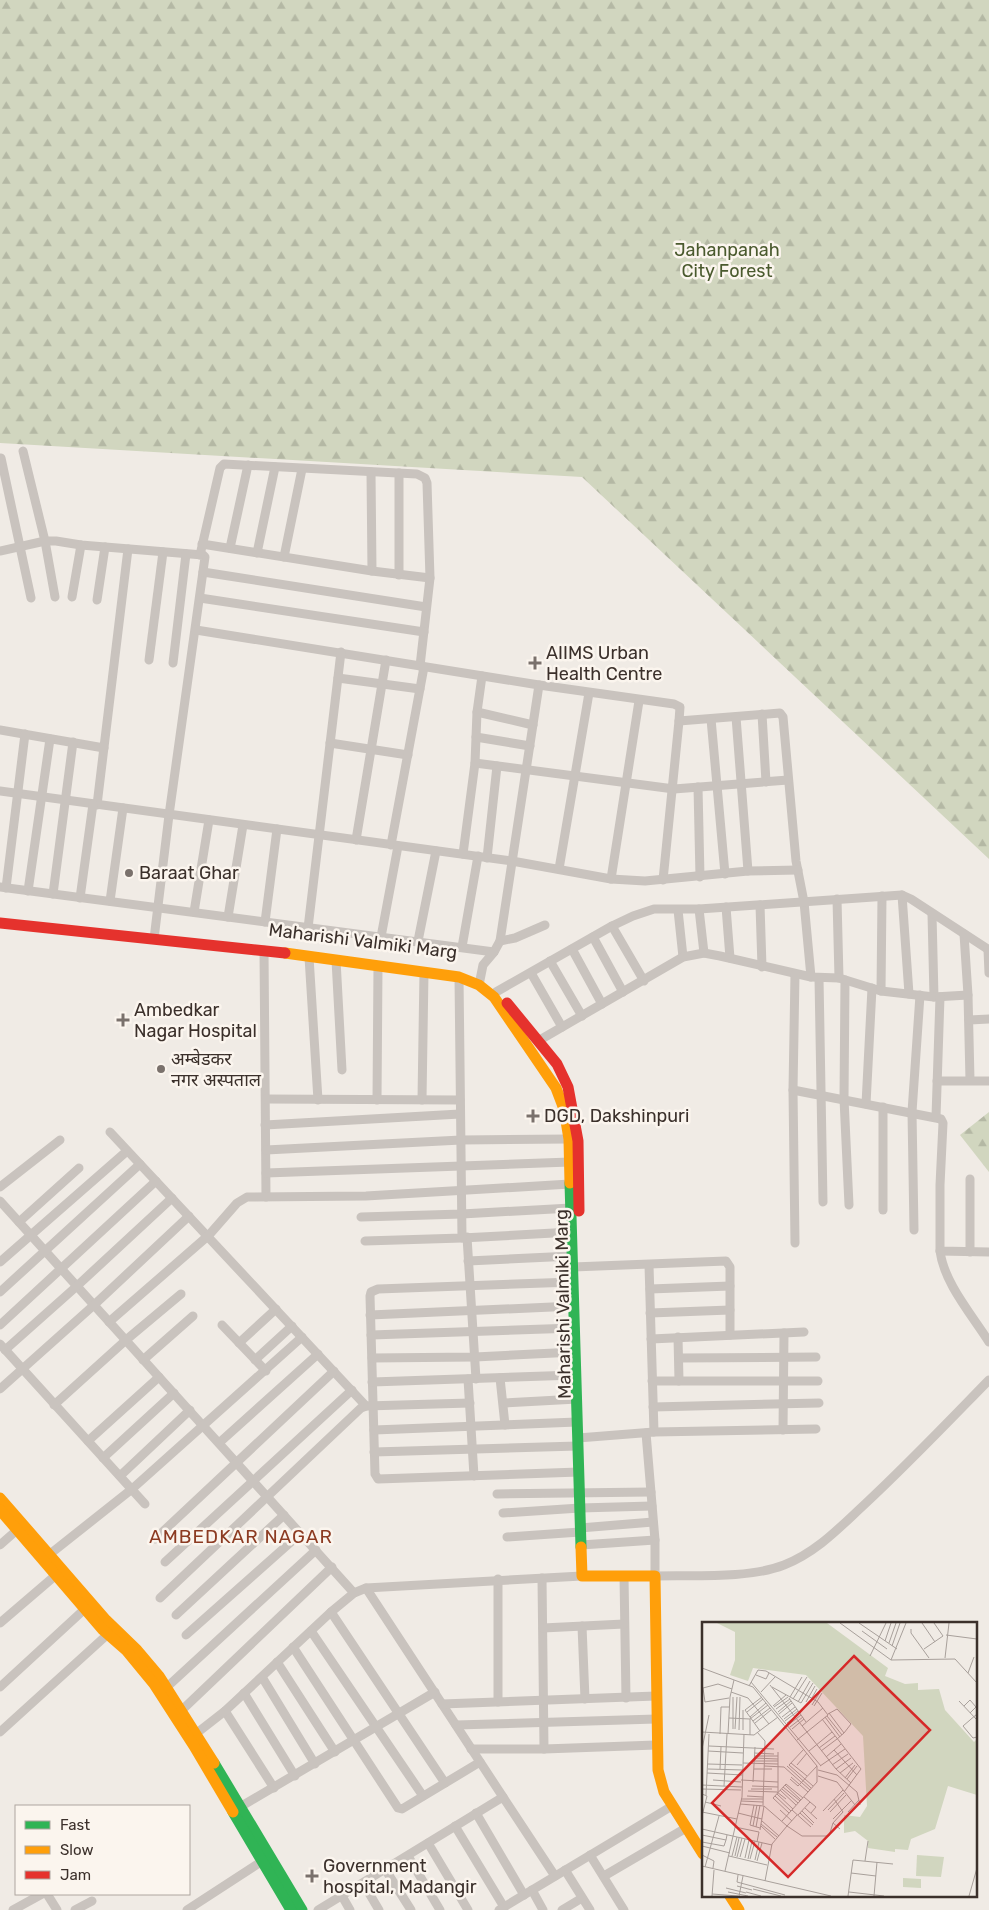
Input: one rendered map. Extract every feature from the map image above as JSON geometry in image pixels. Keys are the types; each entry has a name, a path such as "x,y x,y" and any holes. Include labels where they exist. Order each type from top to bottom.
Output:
{"street":[{"path":"23,451 46,541 55,597"},
{"path":"1,458 31,598"},
{"path":"200,555 222,465 228,463 302,469 418,474 425,478 427,483 430,578 420,689 408,755 381,937"},
{"path":"230,548 248,465"},
{"path":"257,553 275,467"},
{"path":"284,557 302,469"},
{"path":"371,472 372,571"},
{"path":"398,575 399,473"},
{"path":"0,551 46,541 205,557 154,936"},
{"path":"202,544 398,575 430,578"},
{"path":"72,597 81,545"},
{"path":"97,600 105,547"},
{"path":"80,898 104,748 128,549"},
{"path":"149,660 163,552"},
{"path":"173,663 186,554"},
{"path":"204,572 426,607"},
{"path":"200,598 424,632"},
{"path":"196,630 639,701 677,705 681,710 663,880"},
{"path":"308,928 341,652"},
{"path":"356,840 386,660"},
{"path":"462,854 475,763 477,712 482,676"},
{"path":"338,678 420,689"},
{"path":"479,982 482,965 494,952 500,941 539,685"},
{"path":"559,870 589,693"},
{"path":"611,879 639,701"},
{"path":"477,712 533,725"},
{"path":"679,721 762,714 780,713 783,715 798,870 815,977 822,1095 823,1202"},
{"path":"762,714 766,782"},
{"path":"736,717 748,871"},
{"path":"710,719 725,874"},
{"path":"0,732 25,734 104,748"},
{"path":"25,734 18,794 3,888 494,952"},
{"path":"476,737 530,746"},
{"path":"28,891 50,738"},
{"path":"53,894 73,742"},
{"path":"330,743 408,755"},
{"path":"475,763 674,789 788,780"},
{"path":"462,947 482,857 497,766"},
{"path":"698,787 700,877"},
{"path":"0,791 512,861 611,879 663,880 748,871 798,870"},
{"path":"110,902 123,808"},
{"path":"194,912 209,820"},
{"path":"228,917 242,825"},
{"path":"265,922 278,829"},
{"path":"418,942 436,851"},
{"path":"866,1104 877,989 882,896"},
{"path":"496,992 612,926 632,916 654,909 699,909 882,896 902,896 911,899 989,950 989,973"},
{"path":"902,896 908,994"},
{"path":"837,899 842,979 844,1100 849,1205"},
{"path":"760,905 762,967"},
{"path":"726,907 730,958"},
{"path":"699,909 704,953"},
{"path":"678,910 683,957"},
{"path":"932,914 937,997 936,1117"},
{"name":"Maharishi Valmiki Marg","path":"0,915 459,977 491,986 557,1064 568,1087 578,1141 575,1263 585,1576"},
{"name":"Maharishi Valmiki Marg","path":"0,923 154,936 462,971 479,982 494,997 546,1071 556,1088 564,1109 569,1139 575,1263 573,1282 576,1399 580,1440 579,1472 582,1492"},
{"path":"500,941 515,938 545,925"},
{"path":"612,926 644,981"},
{"path":"964,934 970,1080"},
{"path":"593,937 623,992"},
{"path":"572,949 602,1004"},
{"path":"264,950 266,1197"},
{"path":"538,1041 683,957 704,953 795,974 842,979 877,989 908,994 937,997 968,995"},
{"path":"309,957 318,1100"},
{"path":"336,960 342,1070"},
{"path":"550,961 582,1016"},
{"path":"376,1100 378,966"},
{"path":"422,1100 424,972"},
{"path":"530,973 562,1027"},
{"path":"795,974 793,1090 795,1243"},
{"path":"459,977 462,1214 468,1262 475,1357 470,1403 474,1476"},
{"path":"914,1230 912,1112 920,995"},
{"path":"969,1020 989,1019"},
{"path":"937,1081 989,1081"},
{"path":"793,1090 941,1119 943,1123 940,1185 940,1251 944,1271 989,1342"},
{"path":"266,1099 460,1100"},
{"path":"883,1107 883,1210"},
{"path":"266,1125 460,1114"},
{"path":"110,1132 209,1235 352,1390 370,1406"},
{"path":"266,1150 461,1140 569,1139"},
{"path":"0,1188 60,1140"},
{"path":"0,1262 127,1151"},
{"path":"266,1173 570,1162"},
{"path":"0,1292 46,1252 140,1164"},
{"path":"19,1222 80,1168"},
{"path":"970,1178 970,1252"},
{"path":"0,1325 156,1182"},
{"path":"109,1322 209,1235 241,1200 247,1197 366,1196 570,1184"},
{"path":"146,1504 3,1347 77,1286 172,1198"},
{"path":"0,1201 354,1593"},
{"path":"361,1217 571,1208"},
{"path":"0,1389 94,1305 189,1216"},
{"path":"365,1241 572,1232"},
{"path":"940,1251 989,1252"},
{"path":"468,1262 649,1265 726,1262 730,1267 730,1335"},
{"path":"649,1265 653,1406 650,1433 651,1492 656,1576 656,1746 660,1781 664,1792 702,1852"},
{"path":"573,1282 374,1290 370,1296 372,1358 370,1406 374,1430 375,1474 378,1479 579,1472"},
{"path":"650,1289 730,1286"},
{"path":"54,1405 126,1340 181,1294"},
{"path":"370,1315 574,1306"},
{"path":"239,1343 276,1309"},
{"path":"650,1313 730,1310"},
{"path":"144,1360 193,1316"},
{"path":"222,1325 266,1370"},
{"path":"256,1360 292,1326"},
{"path":"371,1335 575,1328"},
{"path":"783,1430 784,1332"},
{"path":"651,1339 804,1332"},
{"path":"46,1557 132,1490 302,1337"},
{"path":"678,1337 679,1381"},
{"path":"372,1358 475,1357 575,1352"},
{"path":"219,1443 318,1354"},
{"path":"679,1358 816,1357"},
{"path":"155,1539 334,1371"},
{"path":"372,1382 576,1375"},
{"path":"88,1441 159,1377"},
{"path":"500,1378 505,1425"},
{"path":"193,1736 262,1677 330,1612 354,1593 366,1588 585,1576 718,1575 782,1566 819,1547 906,1466 989,1380"},
{"path":"652,1382 818,1381"},
{"path":"165,1562 352,1390"},
{"path":"103,1458 174,1393"},
{"path":"504,1402 576,1399"},
{"path":"160,1598 357,1412 370,1406 470,1403"},
{"path":"653,1406 819,1404"},
{"path":"120,1476 190,1410"},
{"path":"374,1430 577,1422"},
{"path":"374,1452 473,1449 650,1433 816,1429"},
{"path":"497,1494 651,1492"},
{"path":"0,1498 46,1557 88,1606 108,1634 126,1650 154,1684 193,1736 240,1807 291,1910"},
{"path":"503,1513 652,1506"},
{"path":"0,1510 17,1530 46,1557 56,1575 137,1650 167,1687 182,1710 193,1736 266,1859 302,1910"},
{"path":"176,1615 284,1515"},
{"path":"508,1537 653,1522"},
{"path":"0,1545 17,1530"},
{"path":"186,1635 300,1533"},
{"path":"584,1545 655,1540"},
{"path":"167,1687 316,1550"},
{"path":"182,1710 332,1568"},
{"path":"0,1623 56,1575"},
{"path":"624,1576 626,1698"},
{"path":"542,1578 544,1749"},
{"path":"498,1580 498,1702"},
{"path":"366,1588 555,1876"},
{"path":"0,1687 88,1606"},
{"path":"330,1612 445,1783"},
{"path":"543,1628 624,1624"},
{"path":"582,1626 585,1699"},
{"path":"311,1630 423,1796"},
{"path":"0,1732 108,1634"},
{"path":"293,1647 398,1808 402,1809 480,1762"},
{"path":"277,1662 334,1752"},
{"path":"262,1677 314,1764"},
{"path":"240,1807 435,1692"},
{"path":"244,1693 295,1776"},
{"path":"442,1704 656,1696"},
{"path":"225,1710 274,1788"},
{"path":"456,1726 656,1719"},
{"path":"471,1748 544,1749 656,1746"},
{"path":"318,1910 503,1797"},
{"path":"455,1826 507,1908 528,1892 672,1806"},
{"path":"476,1813 528,1892 543,1910"},
{"path":"604,1876 686,1828"},
{"path":"428,1843 468,1910"},
{"path":"590,1855 624,1910"},
{"path":"408,1856 440,1910"},
{"path":"187,1910 266,1859"},
{"path":"385,1870 410,1910"},
{"path":"565,1870 590,1910"},
{"path":"363,1883 379,1910"},
{"path":"13,1910 40,1895"},
{"path":"48,1895 57,1910"},
{"path":"342,1896 350,1910"},
{"path":"562,1910 582,1898"},
{"path":"731,1898 739,1910"},
{"path":"75,1910 92,1901"}],"green space":[{"name":"Jahanpanah City Forest","path":"0,0 989,0 989,859 582,477 0,443"},
{"path":"989,1112 989,1172 960,1135"}],"traffic: fast":[{"path":"570,1183 581,1547"},
{"path":"214,1763 302,1910"},
{"path":"233,1812 291,1910"}],"traffic: slow":[{"path":"285,953 459,977 479,985 494,997 556,1088 564,1109 569,1139 570,1183"},
{"path":"0,1498 106,1620 137,1650 159,1676 214,1763"},
{"path":"0,1510 102,1629 126,1650 154,1684 233,1812"},
{"path":"581,1547 582,1576 655,1576 658,1770 664,1792 702,1852"},
{"path":"731,1898 739,1910"}],"traffic: jam":[{"path":"0,923 285,953"},
{"path":"507,1003 557,1064 568,1087 578,1141 579,1211"}],"place":[{"name":"AIIMS Urban Health Centre","path":"535,663"},
{"name":"Baraat Ghar","path":"129,873"},
{"name":"Ambedkar Nagar Hospital","path":"123,1020"},
{"name":"अम्बेडकर नगर अस्पताल","path":"161,1069"},
{"name":"DGD, Dakshinpuri","path":"533,1116"},
{"name":"Government hospital, Madangir","path":"312,1876"}],"district":[{"name":"AMBEDKAR NAGAR","path":"241,1536"}]}
